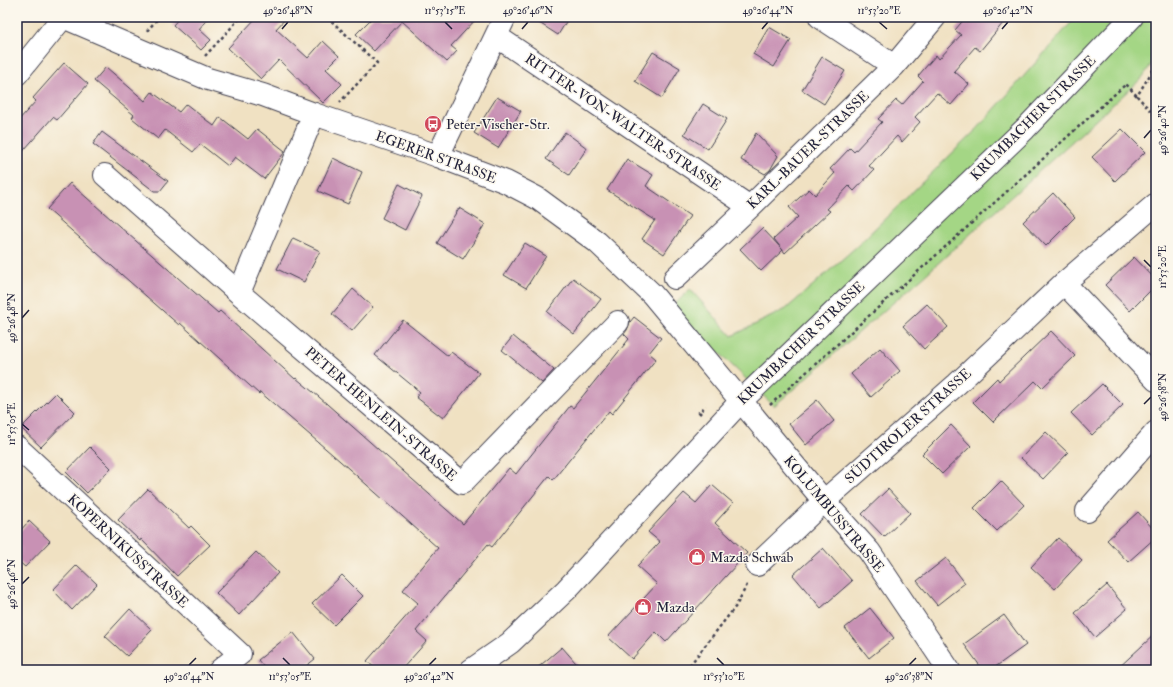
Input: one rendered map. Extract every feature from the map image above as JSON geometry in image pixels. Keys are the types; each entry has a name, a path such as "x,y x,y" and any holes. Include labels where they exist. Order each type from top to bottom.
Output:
{"street":[{"name":"EGERER STRASSE","path":"63,17 208,78 263,95 438,156 506,182 537,198 597,242 652,294 741,401"},
{"path":"17,74 63,17"},
{"path":"820,17 894,66"},
{"name":"KARL-BAUER-STRASSE","path":"675,278 894,66 935,17"},
{"name":"KRUMBACHER STRASSE","path":"471,670 510,643 566,590 741,401 1025,128 1132,17"},
{"path":"438,156 501,27"},
{"name":"RITTER-VON-WALTER-STRASSE","path":"501,27 750,207"},
{"path":"239,293 320,116"},
{"name":"PETER-HENLEIN-STRASSE","path":"105,175 239,293 462,483 618,322"},
{"name":"SÜDTIROLER STRASSE","path":"757,565 824,501 957,384 1064,283 1156,204"},
{"path":"1064,283 1156,380"},
{"name":"KOLUMBUSSTRASSE","path":"741,401 824,501 869,551 949,670"},
{"path":"1087,511 1156,432"},
{"name":"KOPERNIKUSSTRASSE","path":"17,447 240,654 220,670"}],"path":[{"path":"191,71 241,17"},
{"path":"320,116 377,63 327,17"},
{"path":"1137,96 1156,65"},
{"path":"755,419 818,360 1126,84 1156,117"},
{"path":"686,670 736,606 757,565"}],"green space":[{"path":"1076,17 1156,17 1156,57 1142,78 923,277 774,406 672,307 690,289 732,336 786,309 856,247 978,128"}],"building":[{"path":"180,17 209,17 199,29 211,40 201,50 173,25"},
{"path":"257,17 287,17 276,29 308,58 323,41 339,56 326,69 342,84 323,103 279,60 261,79 228,48"},
{"path":"373,17 478,17 451,46 457,51 447,62 402,21 374,51 356,34"},
{"path":"530,17 569,17 558,35"},
{"path":"966,17 1008,17 980,51 975,47 954,71 969,84 951,105 937,93 915,117 920,122 902,142 897,136 869,166 874,170 854,191 849,186 827,209 830,211 785,253 774,239 798,217 789,207 809,189 815,195 835,173 830,169 850,148 854,152 882,122 878,119 896,100 902,105 923,81 918,76 936,55 939,59 961,35 955,30"},
{"path":"769,27 791,40 774,67 753,54"},
{"path":"653,52 680,68 662,98 635,81"},
{"path":"822,57 845,71 824,104 802,90"},
{"path":"64,63 88,84 57,120 53,117 17,158 17,122 36,101 33,98"},
{"path":"106,67 145,101 152,92 179,112 186,104 214,126 220,117 248,139 257,129 285,151 264,179 235,157 228,166 200,144 193,152 165,130 158,139 132,118 134,115 94,81"},
{"path":"497,97 521,111 498,148 474,133"},
{"path":"703,104 727,119 708,149 684,134"},
{"path":"1122,129 1145,152 1115,181 1092,157"},
{"path":"102,132 168,181 160,191 154,191 93,144"},
{"path":"565,132 587,148 569,175 546,159"},
{"path":"756,133 778,156 770,170 765,174 741,160"},
{"path":"333,158 362,172 348,204 318,191"},
{"path":"627,159 653,175 646,186 690,216 664,254 642,239 655,220 607,190"},
{"path":"70,183 218,313 220,311 295,379 296,378 319,397 463,524 509,468 516,474 570,406 573,408 629,339 624,334 634,317 661,338 649,353 656,359 612,414 609,411 553,480 549,476 492,547 488,544 416,631 427,641 401,670 377,670 367,661 418,603 403,590 438,548 340,461 260,392 259,394 180,323 179,325 47,209"},
{"path":"399,184 422,196 405,230 382,218"},
{"path":"1053,193 1075,217 1046,246 1023,222"},
{"path":"459,208 485,224 463,259 437,243"},
{"path":"762,228 783,250 761,271 740,249"},
{"path":"293,238 320,251 304,282 277,269"},
{"path":"525,243 546,256 526,288 504,275"},
{"path":"1134,257 1156,280 1156,285 1130,311 1105,285"},
{"path":"573,278 601,299 574,334 547,312"},
{"path":"353,289 373,307 352,331 332,314"},
{"path":"927,304 948,327 924,349 903,326"},
{"path":"403,320 448,356 451,352 479,373 443,418 416,397 420,392 375,355"},
{"path":"1051,331 1075,356 1042,388 1035,381 993,422 973,402 997,378 999,381"},
{"path":"513,336 554,370 542,383 502,350"},
{"path":"880,348 900,371 871,397 851,374"},
{"path":"1102,384 1123,405 1092,435 1071,413"},
{"path":"56,393 75,412 41,447 21,428"},
{"path":"817,400 834,421 806,445 789,424"},
{"path":"951,425 971,446 942,474 922,454"},
{"path":"1046,432 1068,453 1043,479 1021,458"},
{"path":"90,447 111,468 87,493 66,472"},
{"path":"1001,481 1024,505 997,531 974,508"},
{"path":"712,485 733,503 715,523 747,553 666,642 656,632 632,659 608,637 657,584 637,566 660,542 648,532 684,493 696,503"},
{"path":"148,489 189,528 191,526 210,545 177,576 141,539 140,541 118,520"},
{"path":"888,489 910,513 884,537 862,514"},
{"path":"1138,512 1156,532 1156,537 1128,562 1107,540"},
{"path":"29,521 50,541 25,567 17,560 17,534"},
{"path":"1058,538 1082,560 1055,589 1031,567"},
{"path":"823,548 852,581 821,608 793,575"},
{"path":"256,552 278,573 239,615 216,593"},
{"path":"946,558 965,583 937,605 917,581"},
{"path":"77,565 97,584 72,610 53,590"},
{"path":"342,575 363,596 334,625 312,604"},
{"path":"1107,585 1127,609 1095,637 1075,613"},
{"path":"870,608 894,638 869,658 845,628"},
{"path":"130,609 152,630 127,656 105,636"},
{"path":"1004,615 1026,645 991,670 983,670 964,644"},
{"path":"293,632 315,659 301,670 266,670 258,660"},
{"path":"1156,633 1156,670 1116,670"},
{"path":"562,647 582,670 535,670"}],"place":[{"name":"Peter-Vischer-Str.","path":"433,124"},
{"name":"Mazda Schwab","path":"697,557"},
{"name":"Mazda","path":"643,607"}]}
